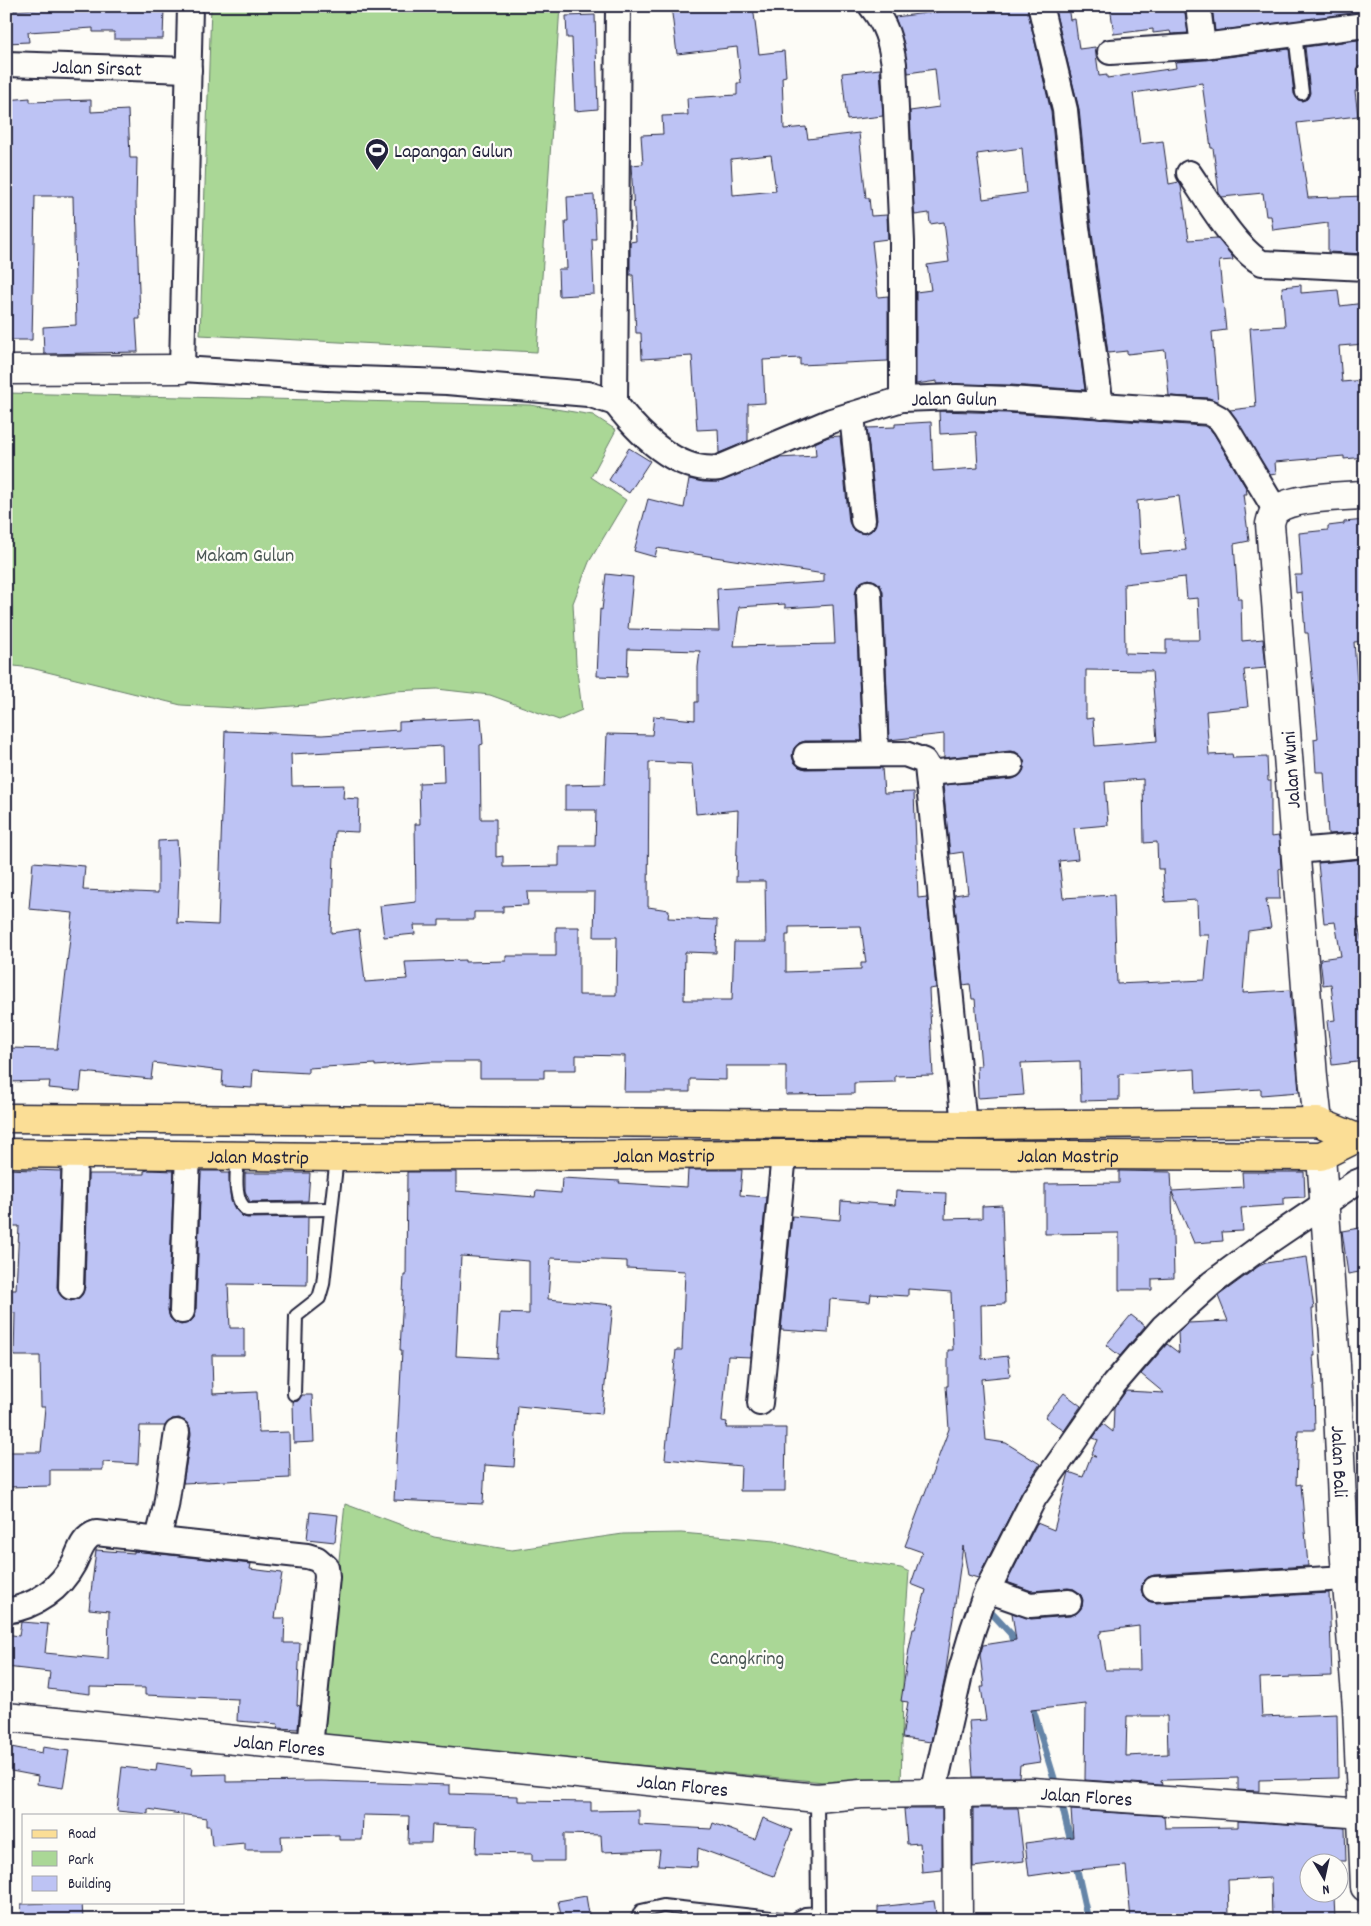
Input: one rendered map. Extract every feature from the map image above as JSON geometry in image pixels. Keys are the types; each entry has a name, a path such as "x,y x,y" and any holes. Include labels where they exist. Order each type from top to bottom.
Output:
{"main road":[{"name":"Jalan Mastrip","path":"6,1118 964,1125 1318,1122"},
{"path":"1318,1122 1361,1138"},
{"path":"642,1123 644,1156"},
{"path":"1321,1156 1361,1138"},
{"name":"Jalan Mastrip","path":"6,1153 337,1157 784,1154 1321,1156"}],"street":[{"path":"182,369 190,6"},
{"path":"6,370 182,369 326,378 447,382 588,394 615,403 618,6"},
{"path":"870,6 882,19 890,42 894,64 902,242 902,399"},
{"path":"1198,6 1203,46"},
{"path":"1041,9 1066,110 1076,220 1100,406"},
{"path":"1110,52 1203,46 1365,25"},
{"name":"Jalan Sirsat","path":"6,64 189,70"},
{"path":"1189,174 1241,246 1257,261 1274,265 1365,268"},
{"name":"Jalan Gulun","path":"615,403 634,427 668,454 695,467 704,469 719,468 831,421 902,399 965,397 1208,412 1219,418 1276,511"},
{"path":"852,415 862,520"},
{"path":"1276,511 1284,505 1296,502 1365,495"},
{"name":"Jalan Wuni","path":"1276,511 1270,524 1312,1077 1318,1122"},
{"path":"869,593 876,754"},
{"path":"806,755 905,754 924,761 928,773 964,1125"},
{"path":"928,773 1011,765"},
{"path":"1296,851 1365,845"},
{"path":"71,1287 75,1154"},
{"path":"182,1311 188,1154"},
{"path":"760,1403 784,1154"},
{"name":"Jalan Bali","path":"1321,1156 1336,1364 1346,1578 1357,1707 1365,1887"},
{"path":"958,1920 945,1794 961,1670 986,1593 1034,1498 1114,1384 1163,1327 1212,1282 1265,1244 1356,1183 1365,1179"},
{"path":"158,1539 166,1506 177,1432"},
{"path":"6,1611 32,1604 45,1596 58,1584 73,1564 81,1545 89,1535 96,1533 307,1556 317,1559 326,1567 327,1577 310,1747"},
{"path":"1155,1588 1346,1578"},
{"path":"986,1593 1030,1605 1069,1602"},
{"name":"Jalan Flores","path":"6,1716 818,1798 860,1794 1032,1792 1363,1814"}],"lane":[{"path":"1295,34 1302,94"},
{"path":"238,1155 238,1197 242,1207 247,1210 331,1209"},
{"path":"294,1394 296,1316 319,1298 337,1157"},
{"path":"794,1920 805,1914 822,1917 818,1798"},
{"path":"637,1920 640,1912 663,1906 789,1920"}],"green space":[{"name":"Lapangan Gulun","path":"211,6 560,6 537,352 200,335"},
{"name":"Makam Gulun","path":"6,393 530,405 593,415 616,430 591,477 626,500 589,562 573,603 576,663 582,710 559,720 490,695 437,689 393,691 305,705 254,709 181,705 31,668 6,665"},
{"name":"Cangkring","path":"345,1504 434,1537 512,1550 623,1534 681,1533 775,1541 847,1560 901,1568 909,1572 904,1643 901,1789 320,1736"}],"building":[{"path":"36,6 164,8 163,39 114,39 114,32 93,32 93,28 28,32 29,42 6,43 6,11 36,9"},
{"path":"671,6 753,6 759,54 784,51 786,76 782,77 784,129 806,127 808,139 859,133 866,198 869,198 871,216 887,215 888,239 872,241 878,297 888,296 888,361 800,365 800,358 763,360 765,403 748,404 748,441 719,453 718,429 697,430 692,356 642,359 641,333 636,333 633,275 630,275 630,242 636,241 631,165 643,164 641,135 663,134 662,116 688,115 687,98 737,95 737,83 741,83 737,47 677,54","holes":["771,155 776,191 733,195 731,159"]},
{"path":"966,6 1028,6 1051,112 1062,222 1085,390 1010,385 937,384 937,381 916,384 916,292 931,290 927,265 949,262 944,222 930,224 929,213 915,215 914,211 910,111 939,107 935,69 908,73 904,44 895,17 966,8","holes":["1022,148 1026,193 983,199 977,154"]},
{"path":"1054,6 1068,6 1070,20 1075,19 1079,49 1095,47 1099,76 1107,75 1107,78 1176,68 1175,62 1289,49 1294,94 1298,100 1302,101 1307,99 1310,93 1305,47 1365,39 1365,66 1357,67 1360,90 1355,91 1358,116 1297,123 1308,198 1365,196 1365,254 1328,252 1328,223 1273,230 1271,216 1266,216 1263,193 1222,197 1219,193 1213,148 1211,148 1202,83 1133,93 1140,144 1163,141 1169,184 1179,182 1181,186 1189,240 1217,238 1232,256 1233,260 1219,261 1226,330 1212,332 1218,402 1209,398 1169,396 1165,350 1127,354 1127,351 1108,353 1090,218 1079,109"},
{"path":"1110,6 1184,6 1188,33 1171,34 1170,31 1153,33 1153,29 1114,34"},
{"path":"1212,6 1365,6 1365,12 1215,31"},
{"path":"595,15 598,109 575,111 572,38 567,38 566,16"},
{"path":"880,69 883,116 847,120 842,73"},
{"path":"30,98 30,102 91,100 91,112 128,110 130,158 137,158 136,203 140,319 136,319 138,352 44,354 43,327 76,325 73,196 35,196 32,340 6,340 6,100"},
{"path":"594,195 596,239 592,239 594,294 559,296 558,269 567,269 565,221 568,221 567,197"},
{"path":"1301,285 1301,293 1338,290 1340,306 1365,303 1365,344 1339,346 1342,382 1365,380 1365,457 1344,459 1344,456 1275,462 1276,474 1270,475 1230,410 1256,407 1250,328 1285,326 1282,287"},
{"path":"939,411 1008,413 1204,426 1214,434 1246,488 1247,494 1243,494 1249,541 1234,544 1238,599 1241,599 1242,641 1263,639 1266,668 1244,670 1248,707 1206,711 1209,755 1232,754 1233,758 1267,757 1268,781 1271,781 1271,837 1279,836 1280,899 1266,899 1271,928 1248,931 1243,993 1290,990 1299,1092 1261,1095 1261,1089 1196,1093 1195,1069 1119,1074 1119,1100 1081,1101 1080,1061 1021,1063 1024,1095 978,1098 977,1066 981,1066 975,999 972,999 970,984 963,985 954,895 968,893 963,852 950,854 943,785 1013,779 1023,771 1025,763 1016,752 1010,751 944,758 944,734 889,740 883,592 880,585 869,579 861,582 855,594 862,741 805,741 799,743 794,748 792,756 794,762 799,767 806,769 882,768 884,793 914,792 918,898 927,897 936,988 929,989 933,1075 895,1076 895,1082 854,1083 854,1094 786,1095 786,1066 726,1066 726,1080 690,1079 690,1092 624,1092 625,1056 576,1055 576,1070 544,1070 544,1078 480,1078 480,1062 429,1062 308,1068 308,1073 253,1070 252,1088 222,1086 223,1071 153,1063 151,1079 82,1072 80,1091 49,1088 50,1081 6,1082 6,1048 57,1049 73,913 29,909 33,862 85,866 83,890 158,893 158,841 177,840 179,871 177,923 218,925 225,731 322,735 399,730 399,722 481,718 483,744 480,745 481,819 496,819 496,857 503,856 503,867 559,866 559,846 595,846 596,810 565,810 565,785 605,784 607,734 652,735 654,716 695,720 695,702 698,702 700,651 628,649 627,677 597,676 600,609 602,610 606,574 633,577 628,629 719,631 717,589 824,582 824,574 657,548 655,557 634,551 648,499 684,508 689,479 703,482 719,482 778,458 816,456 815,443 828,437 840,436 849,522 857,532 865,534 875,526 877,519 867,428 895,427 895,424 931,422 933,471 978,468 976,432 940,434","holes":["1179,496 1186,550 1140,554 1137,501","1185,577 1187,599 1198,598 1200,640 1166,640 1166,654 1125,653 1124,584","785,604 785,608 833,605 835,644 734,646 739,607","1086,670 1152,671 1157,741 1095,746 1093,718 1086,719","443,746 444,782 419,783 420,824 415,824 416,902 380,906 384,937 415,934 414,925 439,925 439,920 474,920 474,912 503,912 503,906 528,905 527,892 595,892 594,937 617,937 616,995 579,995 579,927 556,927 556,956 506,956 506,961 405,962 407,979 365,982 359,929 331,933 335,831 358,832 359,799 343,798 344,785 292,786 291,754","649,762 692,764 696,814 738,810 736,881 765,881 766,942 734,942 732,1000 684,1000 685,952 716,953 717,920 668,918 669,910 648,907","1143,779 1144,843 1157,842 1158,869 1163,869 1165,902 1197,900 1198,935 1209,935 1205,980 1117,984 1114,895 1063,898 1059,861 1078,859 1074,828 1108,825 1105,782","861,926 866,963 861,963 861,969 786,972 786,935 789,935 789,927"]},
{"path":"629,448 650,461 629,493 609,480"},
{"path":"1365,520 1365,641 1354,642 1357,682 1365,682 1365,820 1360,821 1361,832 1328,834 1324,772 1316,772 1314,739 1318,738 1308,633 1305,633 1302,592 1296,593 1295,575 1302,575 1299,533 1328,530 1328,526"},
{"path":"1365,859 1365,918 1357,919 1365,957 1365,1061 1332,1065 1327,1021 1335,1020 1331,984 1323,985 1320,959 1341,956 1335,922 1324,923 1318,863"},
{"path":"6,1169 61,1171 57,1287 63,1298 71,1301 82,1295 85,1287 88,1174 144,1174 144,1171 148,1170 174,1171 168,1310 170,1318 181,1325 189,1323 194,1318 196,1312 201,1171 229,1173 231,1201 235,1209 242,1216 247,1218 308,1217 307,1285 228,1284 230,1328 244,1328 244,1355 212,1355 213,1394 257,1392 259,1433 289,1432 290,1478 183,1483 191,1434 190,1427 179,1418 172,1419 165,1426 140,1426 138,1464 103,1462 103,1470 50,1470 50,1486 6,1487 6,1452 41,1452 45,1407 41,1407 40,1356 14,1356 15,1313 6,1313 6,1290 16,1290 19,1226 6,1226"},
{"path":"688,1170 742,1170 740,1195 766,1197 751,1357 728,1356 722,1421 727,1422 726,1428 786,1428 785,1491 740,1491 741,1466 665,1459 676,1350 682,1350 685,1271 627,1268 627,1261 551,1258 548,1299 613,1305 602,1414 518,1406 514,1467 485,1465 483,1504 394,1500 404,1275 406,1275 407,1172 456,1172 456,1191 535,1197 536,1191 561,1193 562,1178 687,1187","holes":["461,1256 529,1261 529,1314 500,1313 497,1358 456,1356"]},
{"path":"1119,1171 1171,1172 1172,1191 1243,1187 1242,1172 1304,1172 1305,1197 1284,1198 1284,1205 1241,1208 1243,1231 1222,1232 1223,1241 1194,1243 1172,1192 1174,1278 1152,1279 1152,1290 1119,1290 1119,1233 1045,1234 1045,1184 1119,1183"},
{"path":"245,1173 310,1173 308,1201 250,1202 245,1191"},
{"path":"896,1191 946,1193 945,1219 982,1218 982,1206 1002,1205 1005,1304 981,1305 982,1359 1008,1356 1010,1376 981,1379 986,1440 1006,1443 1040,1464 1022,1492 978,1578 968,1575 963,1546 945,1677 931,1742 902,1738 908,1702 901,1701 909,1649 913,1629 915,1629 926,1590 911,1584 922,1552 905,1546 949,1429 946,1386 948,1386 948,1350 953,1350 951,1292 908,1289 908,1296 871,1294 870,1302 830,1299 828,1333 781,1330 792,1216 840,1220 841,1201 895,1205"},
{"path":"1365,1227 1365,1271 1348,1274 1342,1231"},
{"path":"1307,1257 1314,1309 1312,1309 1315,1356 1313,1356 1315,1430 1298,1430 1296,1485 1301,1484 1308,1566 1154,1575 1148,1577 1143,1582 1141,1590 1148,1601 1156,1603 1329,1593 1332,1676 1260,1678 1262,1717 1337,1714 1338,1778 1259,1780 1259,1791 1238,1790 1238,1778 1165,1780 1161,1781 1162,1785 1085,1780 1086,1704 1031,1710 1040,1762 1020,1765 1019,1777 973,1777 969,1721 986,1720 981,1687 984,1687 980,1655 983,1645 1016,1640 1012,1613 1031,1619 1070,1616 1077,1613 1082,1607 1083,1600 1081,1595 1074,1589 1032,1591 1007,1582 1037,1523 1054,1530 1069,1472 1083,1477 1091,1456 1096,1457 1092,1454 1098,1440 1093,1438 1103,1424 1113,1432 1114,1408 1126,1391 1164,1393 1141,1374 1167,1344 1179,1353 1178,1332 1188,1323 1228,1321 1218,1296 1266,1263","holes":["1139,1626 1140,1670 1105,1670 1099,1634 1101,1631","1127,1716 1167,1716 1168,1754 1126,1756"]},
{"path":"1131,1315 1145,1326 1120,1356 1106,1345"},
{"path":"1064,1393 1081,1406 1064,1431 1045,1417"},
{"path":"302,1395 312,1395 314,1442 294,1443 293,1402 298,1401"},
{"path":"310,1512 338,1515 335,1542 307,1539"},
{"path":"96,1550 134,1553 134,1551 251,1564 250,1569 282,1573 275,1618 285,1618 284,1643 300,1643 297,1705 300,1706 298,1729 277,1728 278,1724 237,1721 238,1699 145,1695 145,1688 90,1687 90,1694 48,1689 50,1672 6,1667 6,1634 19,1636 21,1622 48,1624 45,1653 108,1659 109,1611 89,1609"},
{"path":"6,1746 42,1753 43,1747 69,1751 63,1788 37,1784 38,1776 6,1770"},
{"path":"157,1763 192,1768 191,1775 226,1774 226,1782 321,1781 450,1785 450,1794 518,1796 518,1801 591,1802 591,1811 639,1810 639,1825 711,1829 713,1823 755,1839 763,1818 792,1830 774,1876 698,1848 697,1867 658,1865 660,1850 602,1852 601,1835 564,1834 564,1861 532,1861 532,1854 476,1853 477,1827 432,1825 431,1843 408,1843 409,1816 363,1815 362,1840 339,1840 339,1835 281,1836 282,1850 245,1850 245,1843 212,1846 210,1826 206,1826 206,1818 148,1809 148,1814 117,1811 122,1767 156,1771"},
{"path":"973,1808 1018,1808 1024,1861 973,1867"},
{"path":"904,1809 942,1809 942,1870 922,1872 920,1843 907,1844"},
{"path":"1071,1810 1164,1816 1165,1828 1238,1827 1238,1821 1345,1828 1346,1854 1298,1854 1298,1904 1334,1904 1335,1920 1272,1920 1271,1878 1228,1880 1229,1916 1188,1918 1188,1920 1131,1920 1126,1866 1029,1876 1025,1843 1073,1837"},
{"path":"586,1896 590,1920 562,1920 558,1901"},
{"path":"934,1901 937,1920 878,1920 878,1907"},
{"path":"21,1904 82,1904 83,1920 22,1920"}],"waterway":[{"path":"987,1608 1011,1634 1015,1649"},
{"path":"1031,1703 1057,1788"},
{"path":"1061,1801 1072,1846"},
{"path":"1075,1861 1088,1920"}],"place":[{"name":"Lapangan Gulun","path":"377,171"}]}
